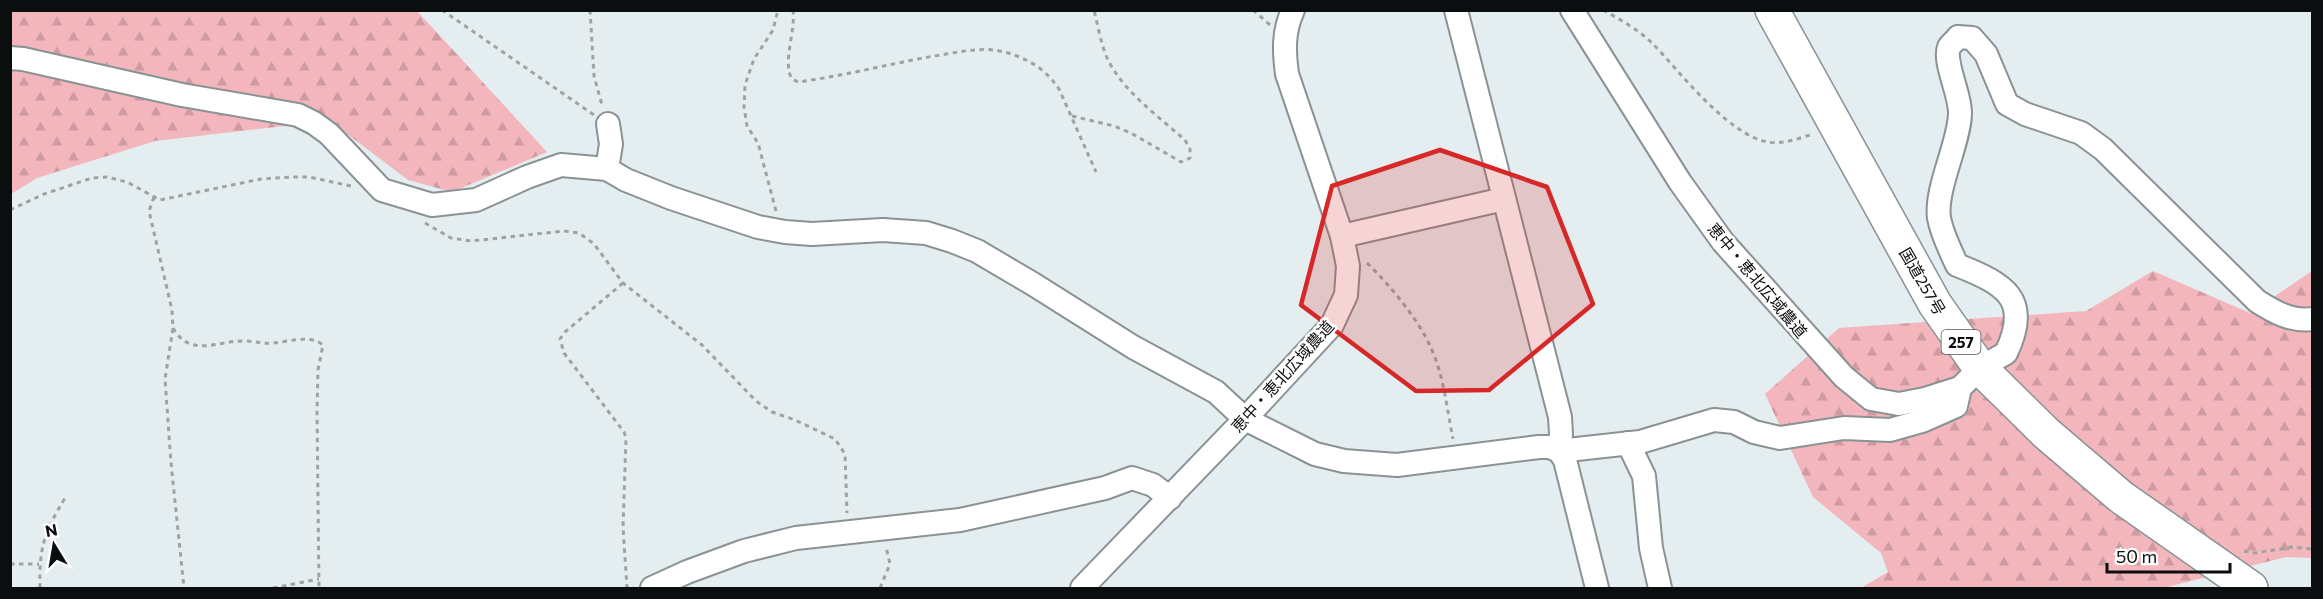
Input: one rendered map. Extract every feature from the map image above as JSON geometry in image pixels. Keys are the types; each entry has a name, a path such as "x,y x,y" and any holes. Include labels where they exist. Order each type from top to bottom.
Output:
{"highway":[{"name":"国道257号","path":"1772,10 1935,304 1970,378 2046,433 2121,497 2251,588"}],"street":[{"name":"恵中・恵北広域農道","path":"1083,588 1332,325 1346,295 1348,266 1344,247 1287,74 1284,49 1286,25 1293,10"},
{"path":"1456,10 1560,417 1562,434 1559,451"},
{"name":"恵中・恵北広域農道","path":"1572,10 1680,182 1723,242 1844,377 1871,399 1899,404 1925,399 1970,378 2006,353 2018,323 2015,303 2003,289 1979,274 1957,265 1946,241 1939,216 1942,189 1960,115 1958,92 1948,58 1949,46 1958,37 1972,39 1986,54 2007,104 2025,114 2081,134 2103,149 2257,301 2277,313 2302,320 2313,319"},
{"path":"10,58 182,95 298,116 314,123 329,134 382,190 432,205 476,200 527,177 561,165 607,169 626,180 671,198 758,227 777,231 812,234 884,230 926,233 952,241 977,252 1034,284 1133,347 1216,392 1245,419 1315,454 1344,461 1397,465 1539,447 1551,447 1559,451 1565,460 1597,588"},
{"path":"607,169 611,144 608,124"},
{"path":"1344,247 1504,199"},
{"path":"1559,451 1640,442 1714,420 1734,422 1755,432 1780,438 1844,428 1890,430 1922,421 1956,406 1970,378"},
{"path":"1628,444 1644,476 1651,548 1660,588"},
{"path":"651,588 744,551 796,538 960,520 1105,488 1132,478 1153,485 1170,498"}],"path":[{"path":"442,10 608,124"},
{"path":"590,10 594,76 608,124"},
{"path":"777,231 779,219 758,143 747,126 744,107 745,85 754,59 773,30 778,10"},
{"path":"793,10 794,21 788,68 792,80 798,82 974,50 1011,53 1026,60 1051,77 1072,116 1096,172"},
{"path":"1072,116 1114,126 1131,133 1180,162 1190,158 1188,144 1132,92 1117,74 1107,58 1094,10"},
{"path":"1603,10 1625,22 1651,42 1695,90 1727,119 1747,133 1767,142 1780,142 1815,134 1835,125"},
{"path":"10,210 56,190 93,178 107,177 127,182 160,200 261,179 309,177 366,188 378,185"},
{"path":"402,196 408,212 451,238 471,242 564,231 579,234 594,244 623,284 702,345 756,400 772,412 803,423 835,439 844,454 848,532"},
{"path":"154,197 149,211 172,310 173,328 165,379 184,588"},
{"path":"1344,247 1373,268 1419,327 1431,348 1440,377 1456,458"},
{"path":"623,284 565,332 561,339 564,353 624,432 626,438 623,527 627,588"},
{"path":"173,328 183,342 190,344 208,346 247,341 276,343 307,340 323,345 318,370 319,588"},
{"path":"40,588 39,564 47,528 65,498"},
{"path":"880,588 890,564 885,527"},
{"path":"2236,548 2255,553 2278,548 2313,549"},
{"path":"10,564 39,564"},
{"path":"273,588 318,579"}],"highlighted area":[{"path":"1440,150 1547,187 1593,304 1489,390 1416,391 1301,305 1332,186"}],"green space":[{"path":"11,11 417,11 547,152 452,192 408,180 318,112 284,126 155,141 37,178 11,194"},
{"path":"2153,271 2250,313 2312,271 2312,558 2286,557 2163,588 1861,588 1888,572 1881,553 1813,497 1765,394 1839,328 2086,311"}]}
